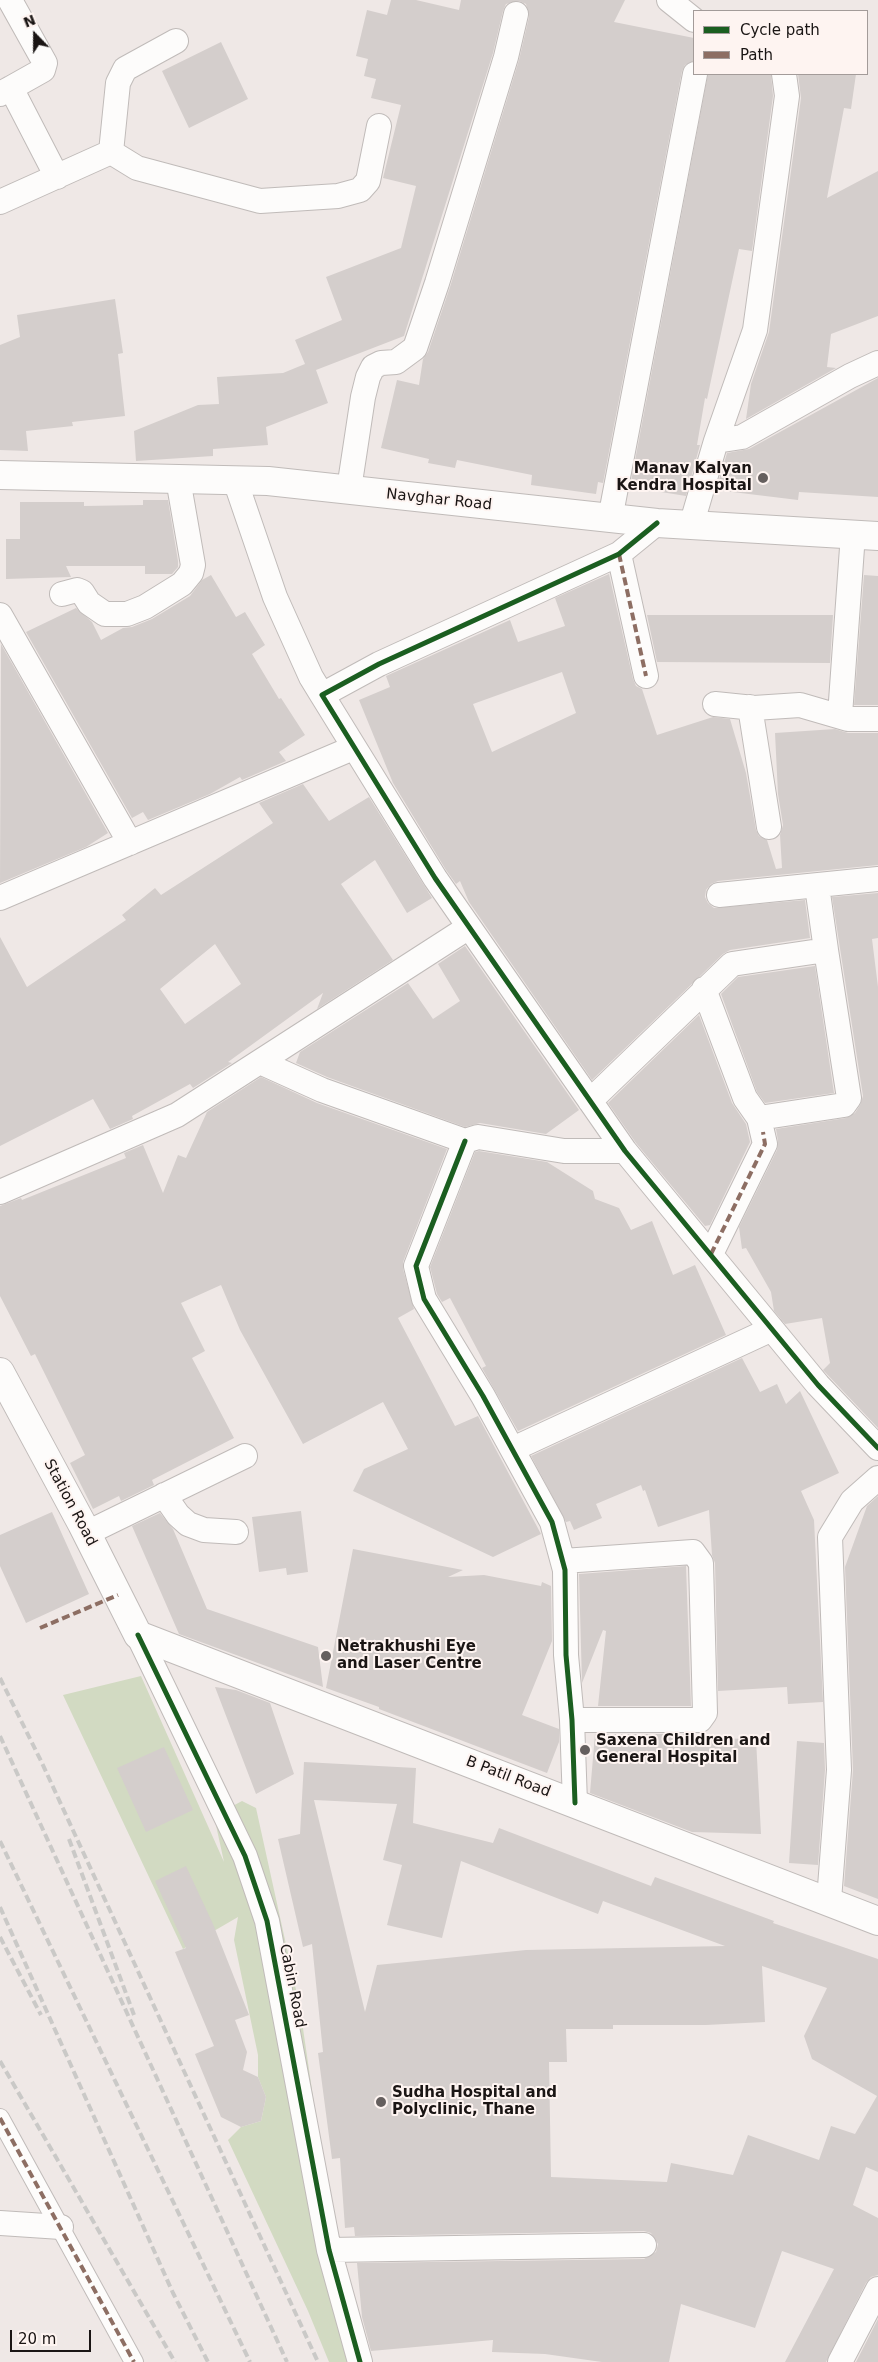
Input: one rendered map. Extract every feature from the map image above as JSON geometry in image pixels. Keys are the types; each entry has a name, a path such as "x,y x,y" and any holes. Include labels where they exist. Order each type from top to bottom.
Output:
{"main road":[{"name":"Navghar Road","path":"0,475 268,481 610,519 691,526 865,535"},
{"name":"Station Road","path":"0,1372 87,1533 138,1635"},
{"name":"B Patil Road","path":"138,1635 829,1900 878,1921"}],"street":[{"path":"669,0 693,19"},
{"path":"11,2 45,62 43,70 6,91 57,177"},
{"path":"349,490 363,397 368,377 373,366 381,363 396,362 415,348 469,179 516,14"},
{"path":"111,152 118,83 125,69 176,41"},
{"path":"610,519 695,75"},
{"path":"691,526 716,441 755,330 787,96 784,75"},
{"path":"111,152 137,168 260,201 338,196 360,190 368,182 379,126"},
{"path":"0,202 111,152"},
{"path":"716,441 742,437 850,376 878,363"},
{"path":"62,594 77,590 82,592 89,603 105,614 127,614 145,606 182,584 191,573 193,565 178,479"},
{"path":"235,480 275,597 311,677 353,748 435,878 625,1151 818,1385 878,1448"},
{"path":"322,695 379,664 618,554 657,523"},
{"path":"840,715 865,535"},
{"path":"618,554 646,676"},
{"path":"0,615 130,843"},
{"path":"715,704 750,707 800,705 840,715 848,719 878,719"},
{"path":"750,707 769,827"},
{"path":"0,898 353,748"},
{"path":"719,895 878,879"},
{"path":"759,1118 844,1105 849,1098 817,886"},
{"path":"0,1192 177,1116 469,927"},
{"path":"590,1100 732,964 826,950"},
{"path":"704,989 745,1098 759,1118 765,1144 711,1254"},
{"path":"260,1062 322,1090 465,1141 478,1137 564,1151 625,1151"},
{"path":"465,1141 416,1266 424,1299 483,1396 552,1522 565,1570 566,1655 572,1720 575,1802"},
{"path":"513,1449 772,1329"},
{"path":"87,1533 245,1456"},
{"path":"829,1900 839,1770 830,1537 852,1501 878,1478"},
{"path":"164,1495 178,1515 188,1524 223,1533 236,1532"},
{"path":"563,1561 693,1552 701,1563 705,1713 700,1720 572,1720"},
{"name":"Cabin Road","path":"138,1635 245,1856 267,1921 329,2250 360,2362"},
{"path":"0,2118 62,2227 134,2362"},
{"path":"0,2223 62,2227"},
{"path":"329,2250 644,2245"},
{"path":"840,2362 878,2289"}],"green space":[{"path":"141,1676 224,1862 214,1816 242,1801 256,1808 300,2008 330,2213 367,2362 329,2362 308,2311 228,2140 241,2127 261,2121 266,2097 258,2077 258,2055 234,1940 238,1917 183,1949 63,1695"}],"building":[{"path":"391,0 416,0 459,10 461,0 625,0 614,22 693,38 693,61 685,65 682,71 603,483 598,482 596,494 531,485 532,475 457,460 455,468 428,463 429,459 381,448 397,380 419,385 423,359 428,352 450,287 519,60 529,17 526,4 519,1 506,4 503,11 493,53 404,336 316,370 328,403 266,427 268,445 213,449 213,456 136,461 134,431 198,405 219,404 217,377 283,373 305,364 295,340 342,320 326,277 401,248 416,186 383,178 401,105 371,98 376,79 364,76 368,59 356,56 367,10 387,15"},
{"path":"221,42 248,99 189,128 162,71"},
{"path":"708,75 771,75 773,96 752,251 739,249 707,399 705,398 697,445 700,445 686,496 630,487"},
{"path":"798,75 856,75 851,109 844,108 827,198 878,171 878,316 831,334 827,367 836,368 746,419 751,384 769,332 801,98"},
{"path":"115,299 123,353 118,354 125,416 72,422 73,426 26,431 28,451 0,450 0,345 20,337 17,315"},
{"path":"878,378 878,497 799,492 798,500 716,490 727,453 749,449"},
{"path":"143,500 168,500 178,561 178,567 172,574 145,574 145,566 66,566 71,577 6,579 6,539 20,539 20,502 84,502 84,506 143,505"},
{"path":"609,574 633,679 636,686 642,689 657,735 713,717 730,719 746,773 756,830 759,836 767,840 776,869 782,868 780,835 783,825 778,794 775,733 835,729 848,733 878,733 878,865 718,881 711,884 706,890 705,897 714,908 805,900 810,938 730,950 723,954 592,1080 469,902 460,881 456,884 446,870 393,783 359,700 390,687 386,676 510,620 518,642 565,626 555,598","holes":["562,672 576,713 492,752 473,704"]},
{"path":"211,575 236,617 245,612 265,645 252,654 279,699 281,698 305,735 279,752 286,761 242,780 240,777 210,794 148,820 143,812 132,818 26,632 76,608 92,622 101,640 123,628 132,627 152,619 190,596 202,580"},
{"path":"864,575 878,576 878,705 854,705"},
{"path":"647,615 833,615 830,663 657,662"},
{"path":"1,644 108,833 86,847 0,883"},
{"path":"303,784 329,821 369,797 432,898 407,913 375,860 341,884 393,960 317,1009 323,993 228,1062 232,1063 193,1088 190,1084 132,1116 133,1119 110,1129 93,1099 0,1146 0,937 27,987 126,920 122,915 155,888 161,895 273,823 259,803","holes":["215,944 241,984 185,1024 160,989"]},
{"path":"878,893 878,938 872,939 878,987 878,1428 823,1370 830,1363 822,1318 785,1324 774,1311 771,1292 746,1248 742,1249 739,1227 777,1150 776,1129 846,1118 855,1113 860,1105 863,1096 832,897"},
{"path":"465,946 579,1110 546,1134 480,1123 465,1127 327,1077 296,1063 300,1052 408,983 433,1019 460,1001 438,964"},
{"path":"815,966 834,1093 765,1103 757,1092 721,994 738,977"},
{"path":"699,1015 732,1103 746,1124 750,1142 710,1225 705,1226 636,1143 608,1103"},
{"path":"261,1077 317,1103 447,1149 403,1262 403,1269 414,1309 398,1318 455,1426 478,1416 541,1534 493,1557 353,1491 364,1469 408,1449 383,1402 303,1444 240,1330 221,1285 181,1303 205,1351 192,1358 234,1438 152,1480 154,1485 121,1501 119,1496 93,1509 70,1463 85,1455 35,1354 31,1356 0,1296 0,1206 21,1198 22,1200 126,1158 124,1153 143,1145 163,1193 178,1155 186,1158 207,1112"},
{"path":"479,1151 547,1162 593,1191 595,1199 619,1208 631,1230 652,1221 673,1275 695,1265 726,1335 518,1431 482,1368 486,1366 450,1298 442,1302 437,1294 430,1267 475,1152"},
{"path":"742,1358 760,1392 777,1384 786,1404 800,1391 839,1473 801,1491 814,1520 823,1702 788,1704 787,1687 718,1691 715,1563 712,1555 709,1510 658,1527 645,1490 643,1491 641,1485 596,1504 602,1518 574,1530 570,1521 566,1522 531,1456"},
{"path":"878,1496 878,1899 844,1886 853,1770 845,1567 867,1506"},
{"path":"301,1511 308,1572 287,1575 286,1568 259,1572 252,1517"},
{"path":"52,1512 89,1594 26,1623 0,1566 0,1535"},
{"path":"160,1513 173,1529 207,1609 318,1647 323,1687 179,1634 132,1526"},
{"path":"353,1549 463,1570 448,1577 484,1575 541,1586 542,1582 551,1586 552,1641 522,1715 559,1729 559,1742 547,1773 326,1688"},
{"path":"686,1566 691,1706 598,1706 606,1631 603,1630 582,1683 579,1574"},
{"path":"215,1687 236,1690 270,1703 294,1774 256,1794"},
{"path":"595,1734 676,1734 700,1735 700,1738 756,1739 761,1834 692,1832 590,1793"},
{"path":"797,1741 824,1743 825,1770 818,1865 789,1863"},
{"path":"164,1747 193,1810 146,1832 117,1768"},
{"path":"304,1762 416,1768 413,1823 493,1843 499,1828 651,1886 655,1877 774,1921 773,1923 878,1959 878,2172 866,2167 853,2205 878,2218 878,2275 871,2277 866,2283 826,2362 785,2362 834,2269 782,2251 755,2328 681,2304 669,2362 602,2362 545,2354 492,2352 493,2340 371,2351 362,2317 357,2263 644,2259 656,2252 658,2244 651,2233 644,2231 355,2236 354,2227 345,2228 340,2158 332,2159 318,2053 323,2052 312,1944 303,1947 278,1839 300,1834","holes":["314,1800 397,1804 383,1860 402,1865 387,1925 442,1938 461,1861 598,1914 603,1901 725,1946 526,1950 377,1965 365,2012","762,1966 827,1988 804,2036 812,2059 877,2096 855,2134 831,2126 819,2160 748,2135 733,2175 671,2163 667,2182 551,2177 549,2062 567,2062 566,2029 613,2029 613,2025 706,2025 765,2022"]},
{"path":"186,1866 213,1924 249,2015 235,2020 247,2052 243,2070 258,2077 266,2097 261,2121 241,2127 221,2117 195,2054 214,2046 175,1952 186,1948 155,1881"},
{"path":"878,2319 878,2362 856,2362"}],"railway":[{"path":"0,1678 42,1763 318,2362"},
{"path":"0,1736 287,2362"},
{"path":"69,1839 134,2015"},
{"path":"0,1841 250,2362"},
{"path":"0,1907 173,2293 208,2362"},
{"path":"0,1937 41,2015"},
{"path":"0,2061 175,2362"}],"marked path":[{"path":"619,554 646,676"},
{"path":"711,1254 765,1144 763,1132"},
{"path":"40,1628 118,1595"},
{"path":"0,2118 134,2362"}],"cycle path":[{"path":"657,523 619,554 379,664 322,695 435,878 625,1151 818,1385 878,1448"},
{"path":"465,1141 416,1266 424,1299 483,1396 552,1522 565,1570 566,1655 572,1720 575,1803"},
{"path":"138,1635 245,1856 267,1921 329,2250 360,2362"}],"place":[{"name":"Manav Kalyan Kendra Hospital","path":"763,478"},
{"name":"Netrakhushi Eye and Laser Centre","path":"326,1656"},
{"name":"Saxena Children and General Hospital","path":"585,1750"},
{"name":"Sudha Hospital and Polyclinic, Thane","path":"381,2102"}]}
